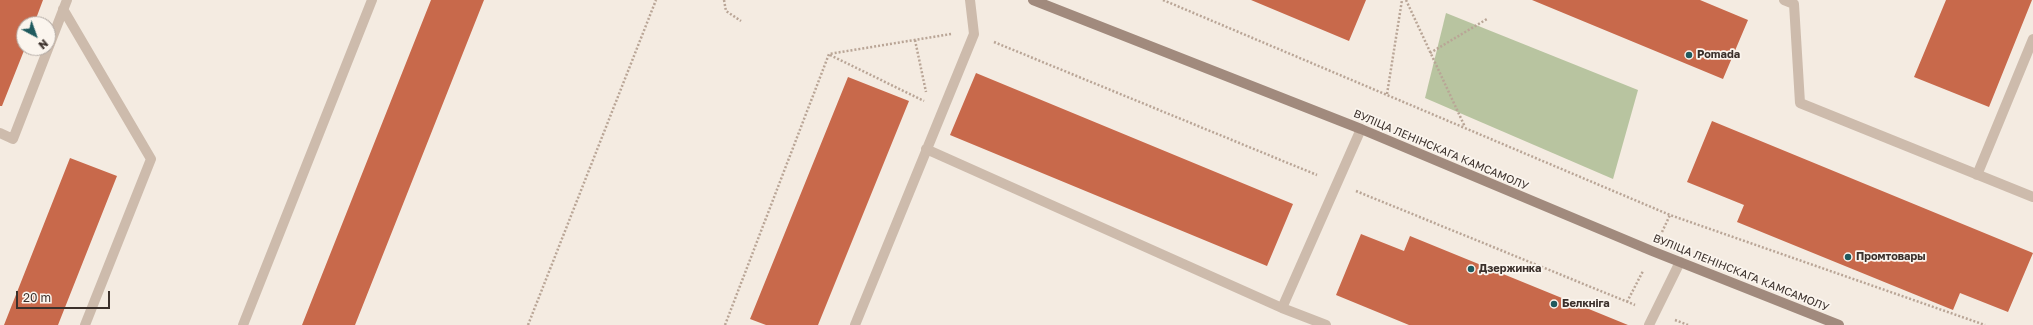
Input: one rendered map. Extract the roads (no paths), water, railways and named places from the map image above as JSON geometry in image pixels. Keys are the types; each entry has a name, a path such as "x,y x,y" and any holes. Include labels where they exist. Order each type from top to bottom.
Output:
{"main road":[{"name":"ВУЛІЦА ЛЕНІНСКАГА КАМСАМОЛУ","path":"1033,0 1361,130 1680,262 1839,325"}],"lane":[{"path":"242,325 372,0"},
{"path":"855,325 974,34 970,0"},
{"path":"1784,0 1794,4 1800,103 2033,197"},
{"path":"0,133 13,139 65,5"},
{"path":"65,5 151,159 85,325"},
{"path":"1978,175 2033,39"},
{"path":"1282,308 1361,130"},
{"path":"926,150 1282,308 1326,325"},
{"path":"1649,325 1680,262"}],"place":[{"name":"Pomada","path":"1689,55"},
{"name":"Промтовары","path":"1848,257"},
{"name":"Дзержинка","path":"1471,269"},
{"name":"Белкніга","path":"1554,304"}]}
